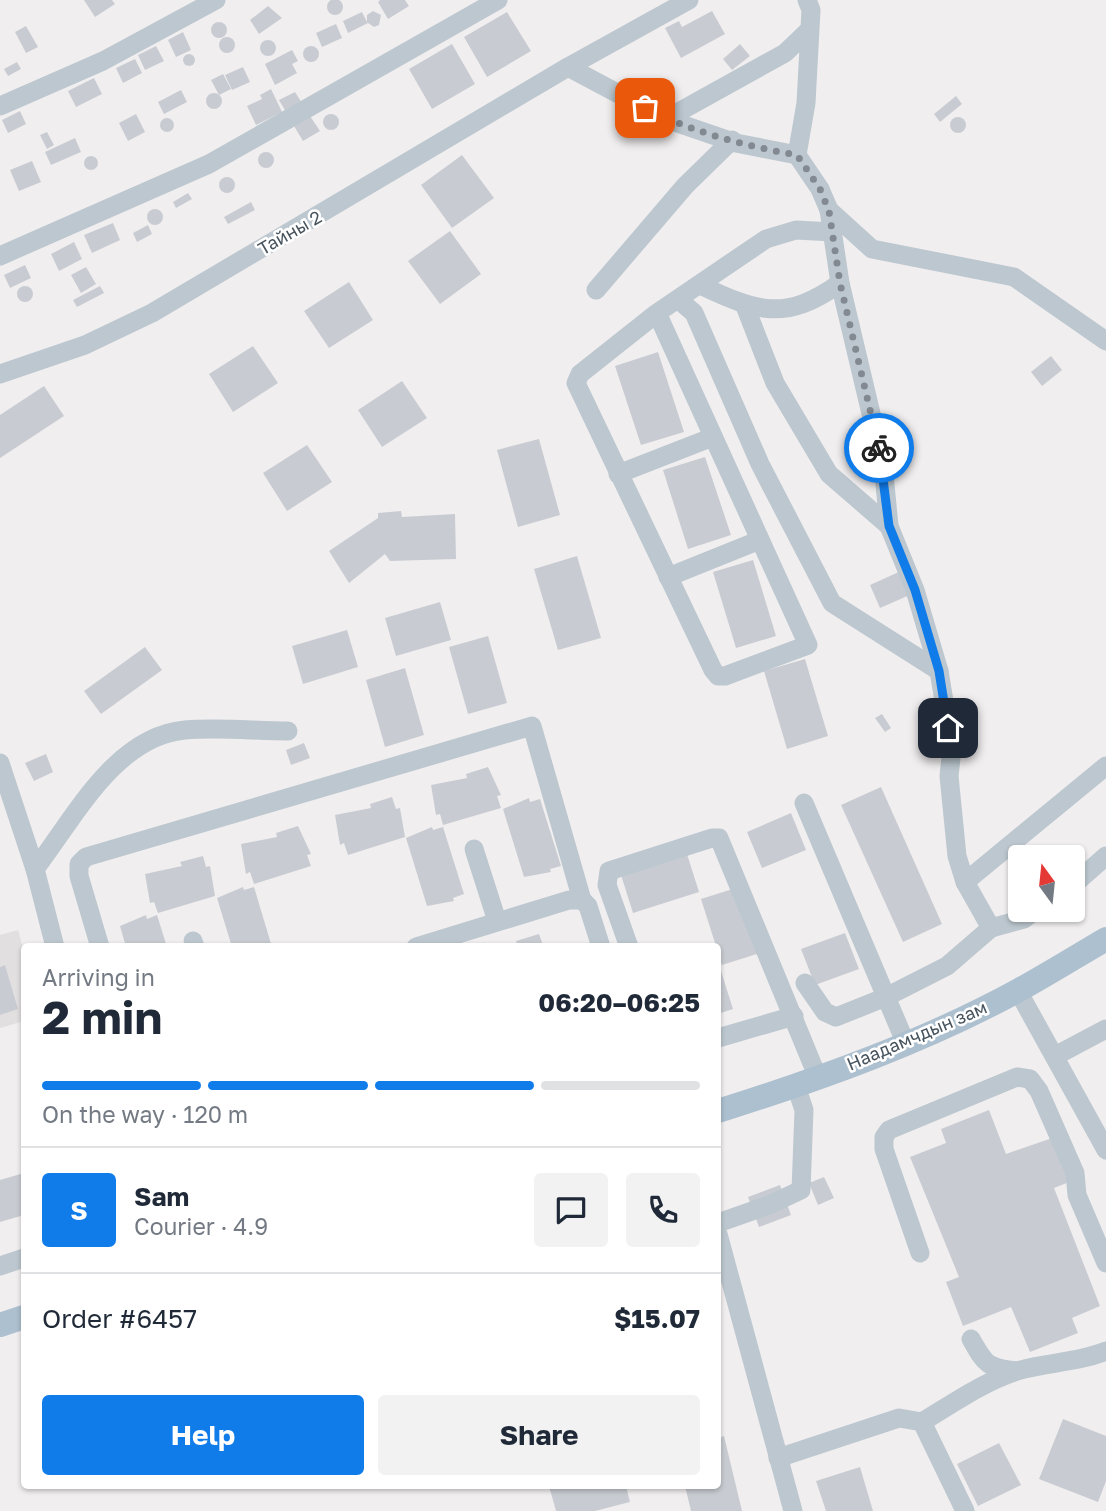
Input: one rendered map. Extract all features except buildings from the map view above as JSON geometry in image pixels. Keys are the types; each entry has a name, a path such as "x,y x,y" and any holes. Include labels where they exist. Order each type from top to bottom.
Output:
{"main road":[{"name":"Наадамчдын зам","path":"721,1110 807,1082 905,1044 1018,991 1106,939"},
{"path":"0,1325 21,1318"}],"street":[{"path":"0,106 103,61 216,0"},
{"path":"0,256 209,164 498,0"},
{"name":"Тайны 2","path":"0,374 85,345 152,313 568,67 689,0"},
{"path":"797,155 806,103 811,9 807,0"},
{"path":"666,119 773,61 808,31"},
{"path":"568,67 666,119 732,140 797,155 820,189 829,211 840,283 883,464 889,526 915,590 939,671 952,749 949,776 953,830 965,881 991,928"},
{"path":"596,290 685,186 732,140"},
{"path":"829,211 872,249 1014,277 1106,341"},
{"path":"657,313 808,645 718,676 576,383 580,374 657,313 766,239 796,230 833,232"},
{"path":"700,285 744,306 779,310 817,299 840,283"},
{"path":"679,300 694,313 760,464 832,603 939,671"},
{"path":"744,306 775,383 829,474 889,526"},
{"path":"618,474 713,437"},
{"path":"668,577 760,540"},
{"path":"99,943 79,876 79,864 86,857 532,726 582,900 588,906 600,943"},
{"path":"34,869 121,759 149,741 183,730 288,731"},
{"path":"0,763 34,869 54,943"},
{"path":"965,881 1106,766"},
{"path":"804,803 905,1044"},
{"path":"628,943 607,886 606,877 610,871 719,838 794,1016 807,1082 801,1190 721,1222"},
{"path":"474,849 497,921"},
{"path":"1085,874 1106,856"},
{"path":"428,943 569,900 582,900"},
{"path":"805,983 831,1017 886,997 947,966 991,928 1013,922"},
{"path":"1018,991 1106,1150"},
{"path":"721,1037 794,1016"},
{"path":"1055,1056 1106,1029"},
{"path":"920,1253 884,1149 884,1136 889,1130 1017,1077 1030,1079 1039,1091 1075,1173 1077,1195 1106,1263"},
{"path":"721,1245 793,1511"},
{"path":"0,1266 21,1259"},
{"path":"971,1339 983,1360 994,1368 1018,1371"},
{"path":"778,1458 899,1418 922,1422 988,1383 1018,1371 1083,1360 1106,1351"},
{"path":"922,1422 965,1511"}],"shaded area":[{"path":"18,930 22,943 21,1022 0,1028 0,935"}],"way so far":[{"path":"645,108 666,119 736,143 797,155 820,189 829,211 840,283 879,448"}],"route":[{"path":"879,448 889,526 915,590 939,671 948,728"}]}
